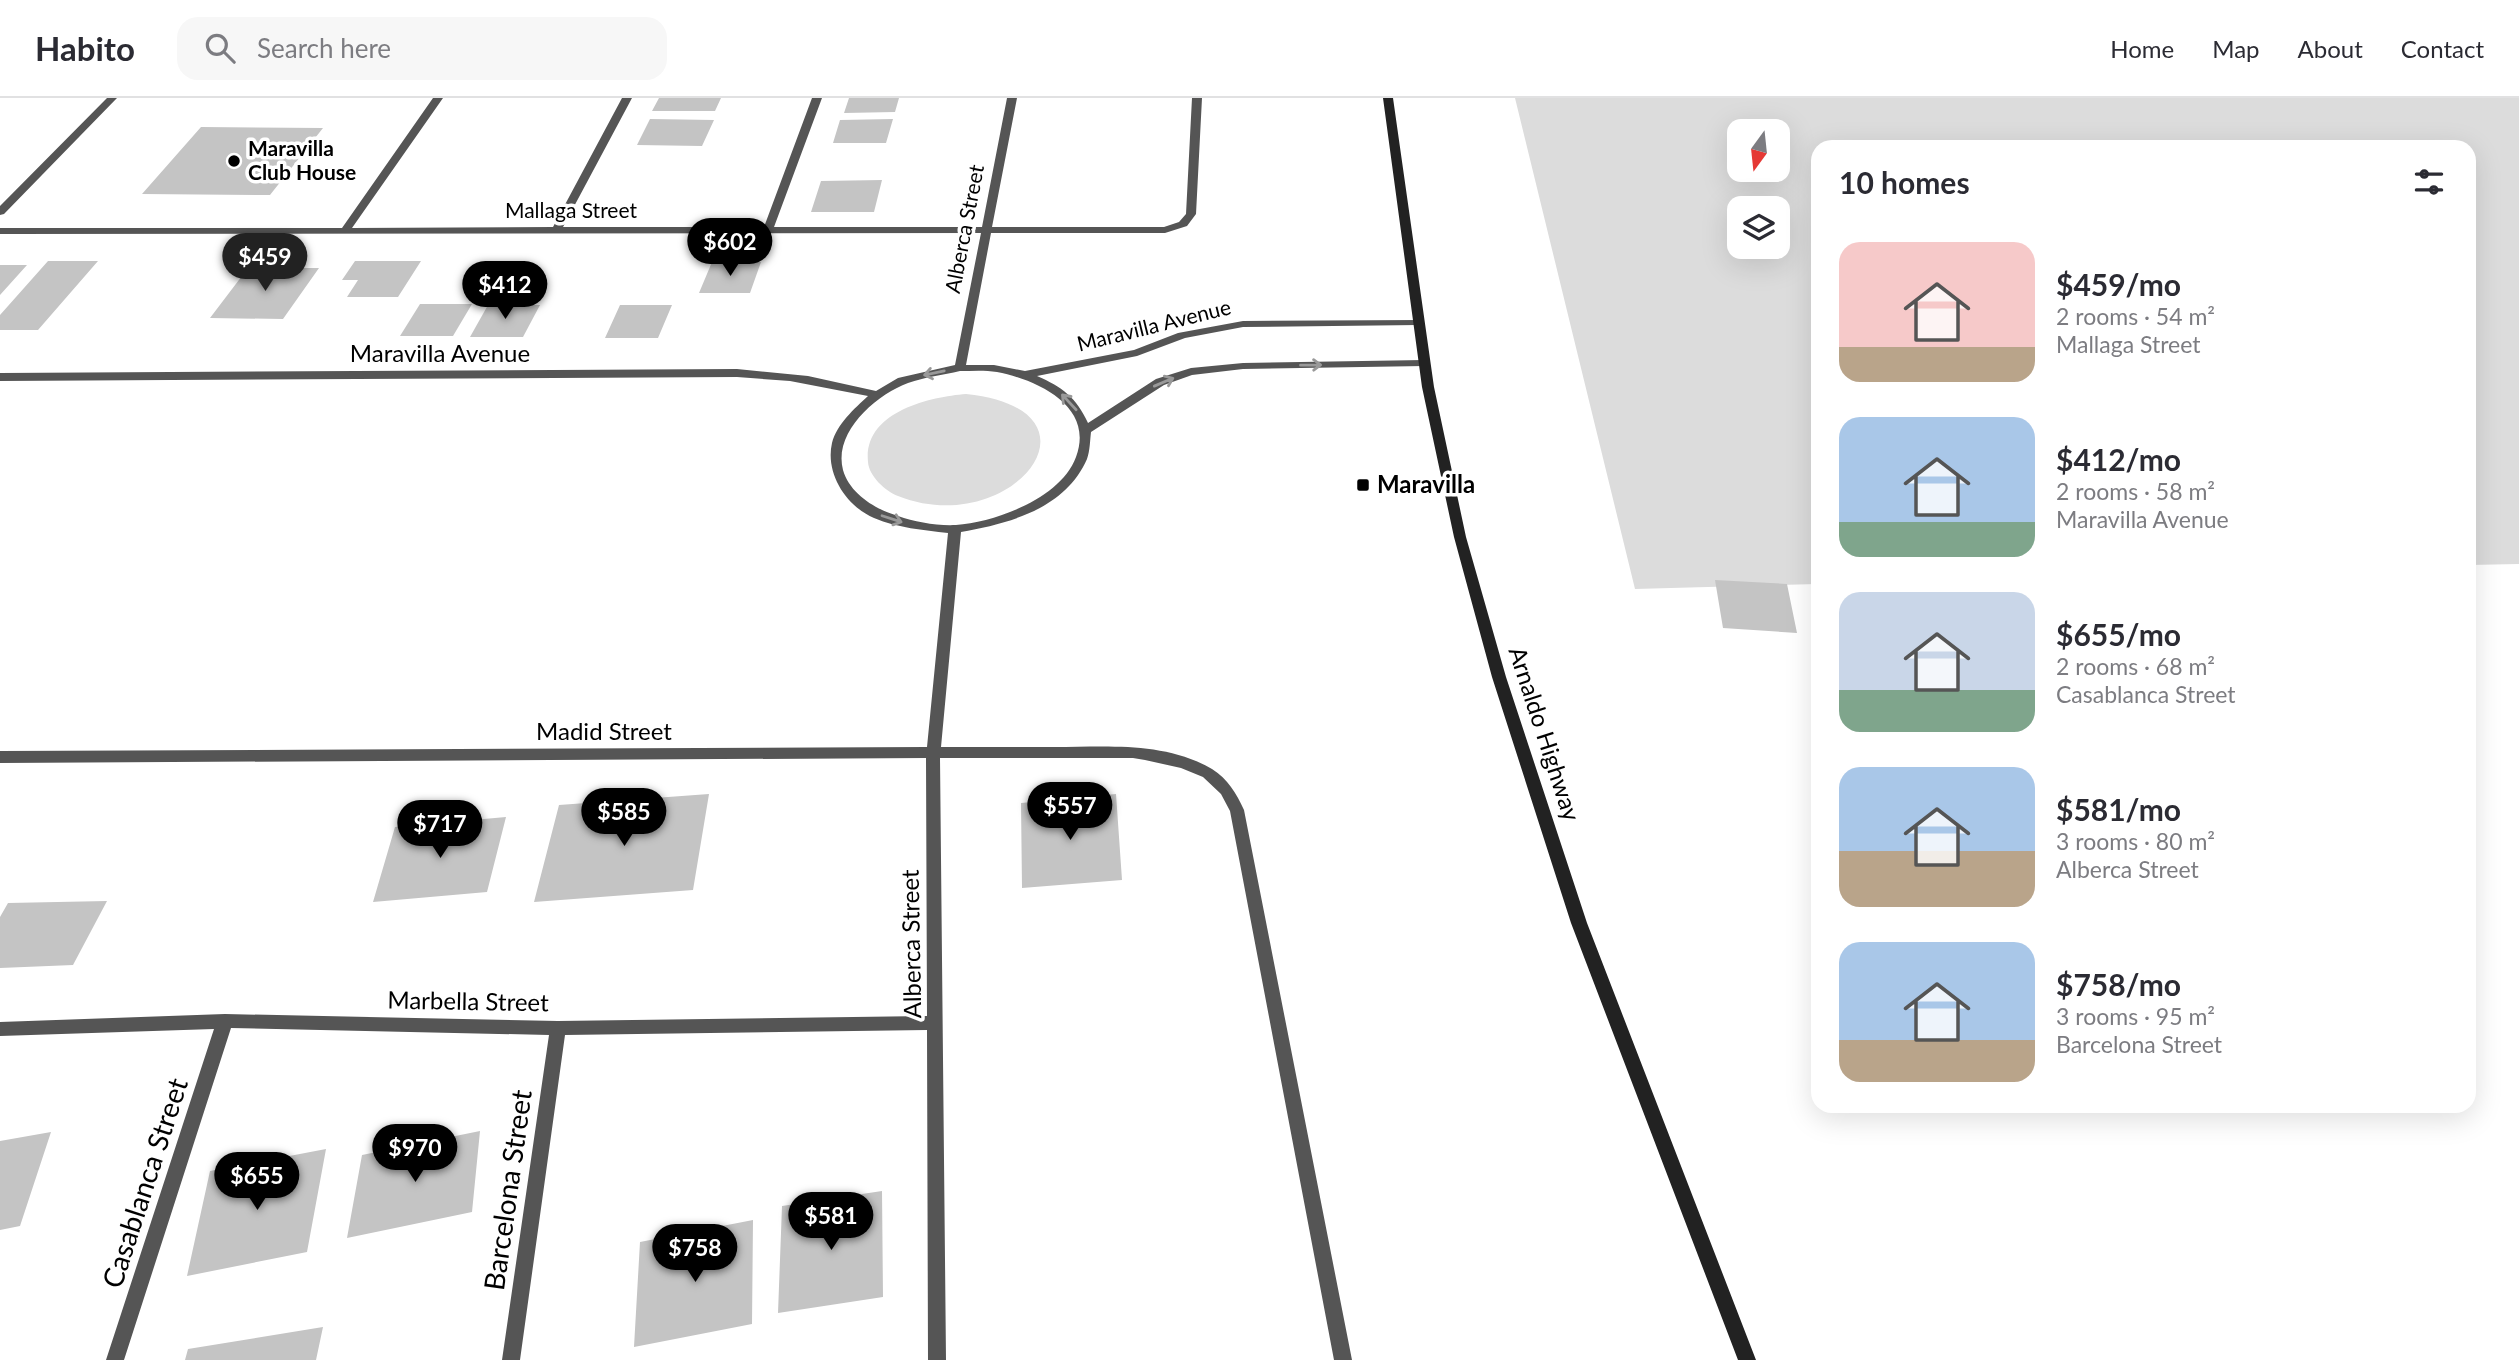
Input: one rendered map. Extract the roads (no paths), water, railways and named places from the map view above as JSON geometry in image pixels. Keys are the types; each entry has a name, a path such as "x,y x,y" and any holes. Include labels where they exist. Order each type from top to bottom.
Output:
{"main road":[{"name":"Arnaldo Highway","path":"1388,98 1424,363 1460,537 1507,703 1579,923 1747,1360"}],"street":[{"path":"0,212 112,98"},
{"path":"345,230 438,98"},
{"path":"556,230 627,98"},
{"path":"768,230 817,98"},
{"name":"Alberca Street","path":"960,368 1012,98"},
{"name":"Mallaga Street","path":"0,231 1165,230 1183,224 1191,214 1194,204 1197,98"},
{"name":"Maravilla Avenue","path":"1025,374 1136,353 1182,335 1231,325 1418,322"},
{"path":"1085,430 1160,382 1191,372 1235,366 1424,363"},
{"path":"960,368 994,368 1025,374 1054,388 1075,407 1085,430 1082,457 1065,483 1036,506 997,521 954,529 912,525 876,513 850,494 837,469 838,442 852,417 877,395 902,382 960,368"},
{"name":"Maravilla Avenue","path":"0,377 750,373 816,380 877,395"},
{"name":"Alberca Street","path":"937,1360 933,754 954,529"},
{"name":"Madid Street","path":"0,757 1133,752 1172,758 1205,773 1225,788 1237,810 1343,1360"},
{"name":"Marbella Street","path":"0,1029 225,1021 558,1028 935,1023"},
{"name":"Casablanca Street","path":"115,1360 225,1021"},
{"name":"Barcelona Street","path":"511,1360 558,1028"}],"place":[{"name":"Maravilla Club House","path":"234,161"},
{"name":"Maravilla","path":"1363,485"}]}
